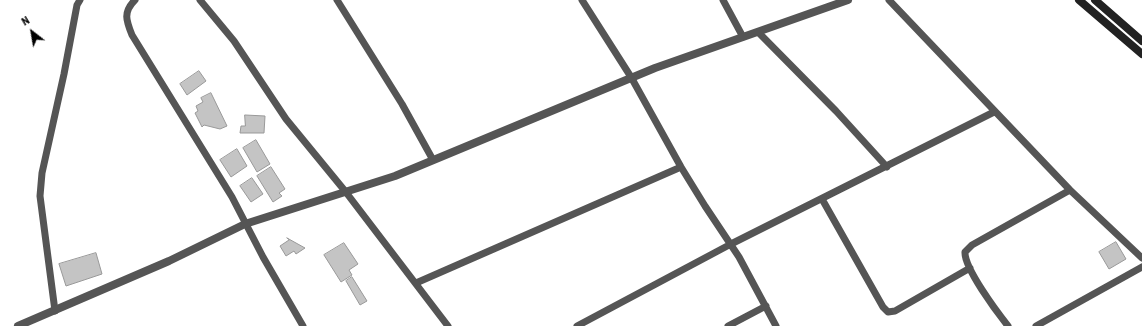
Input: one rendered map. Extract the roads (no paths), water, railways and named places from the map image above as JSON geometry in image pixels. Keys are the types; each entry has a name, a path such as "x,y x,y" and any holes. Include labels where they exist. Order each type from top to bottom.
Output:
{"main road":[{"path":"1080,0 1142,54"},
{"path":"1095,0 1142,41"}],"street":[{"path":"55,311 40,196 42,173 64,74 77,5 80,0"},
{"path":"200,0 234,41 286,119 345,192 448,326"},
{"path":"337,0 402,104 433,160"},
{"path":"582,0 631,77 681,167 709,213 731,244 776,326"},
{"path":"723,0 743,37"},
{"path":"18,326 168,261 245,224 395,176 631,77 848,0"},
{"path":"889,0 994,112 1070,190 1142,258"},
{"path":"133,1 126,15 132,35 228,191 302,326"},
{"path":"758,32 831,106 887,167"},
{"path":"577,326 731,244 994,112"},
{"path":"416,283 681,167"},
{"path":"1008,326 985,294 970,268 965,257 965,252 968,248 1070,190"},
{"path":"822,199 883,307 888,312 895,311 970,268"},
{"path":"1036,326 1142,267"},
{"path":"728,326 766,306"}]}
